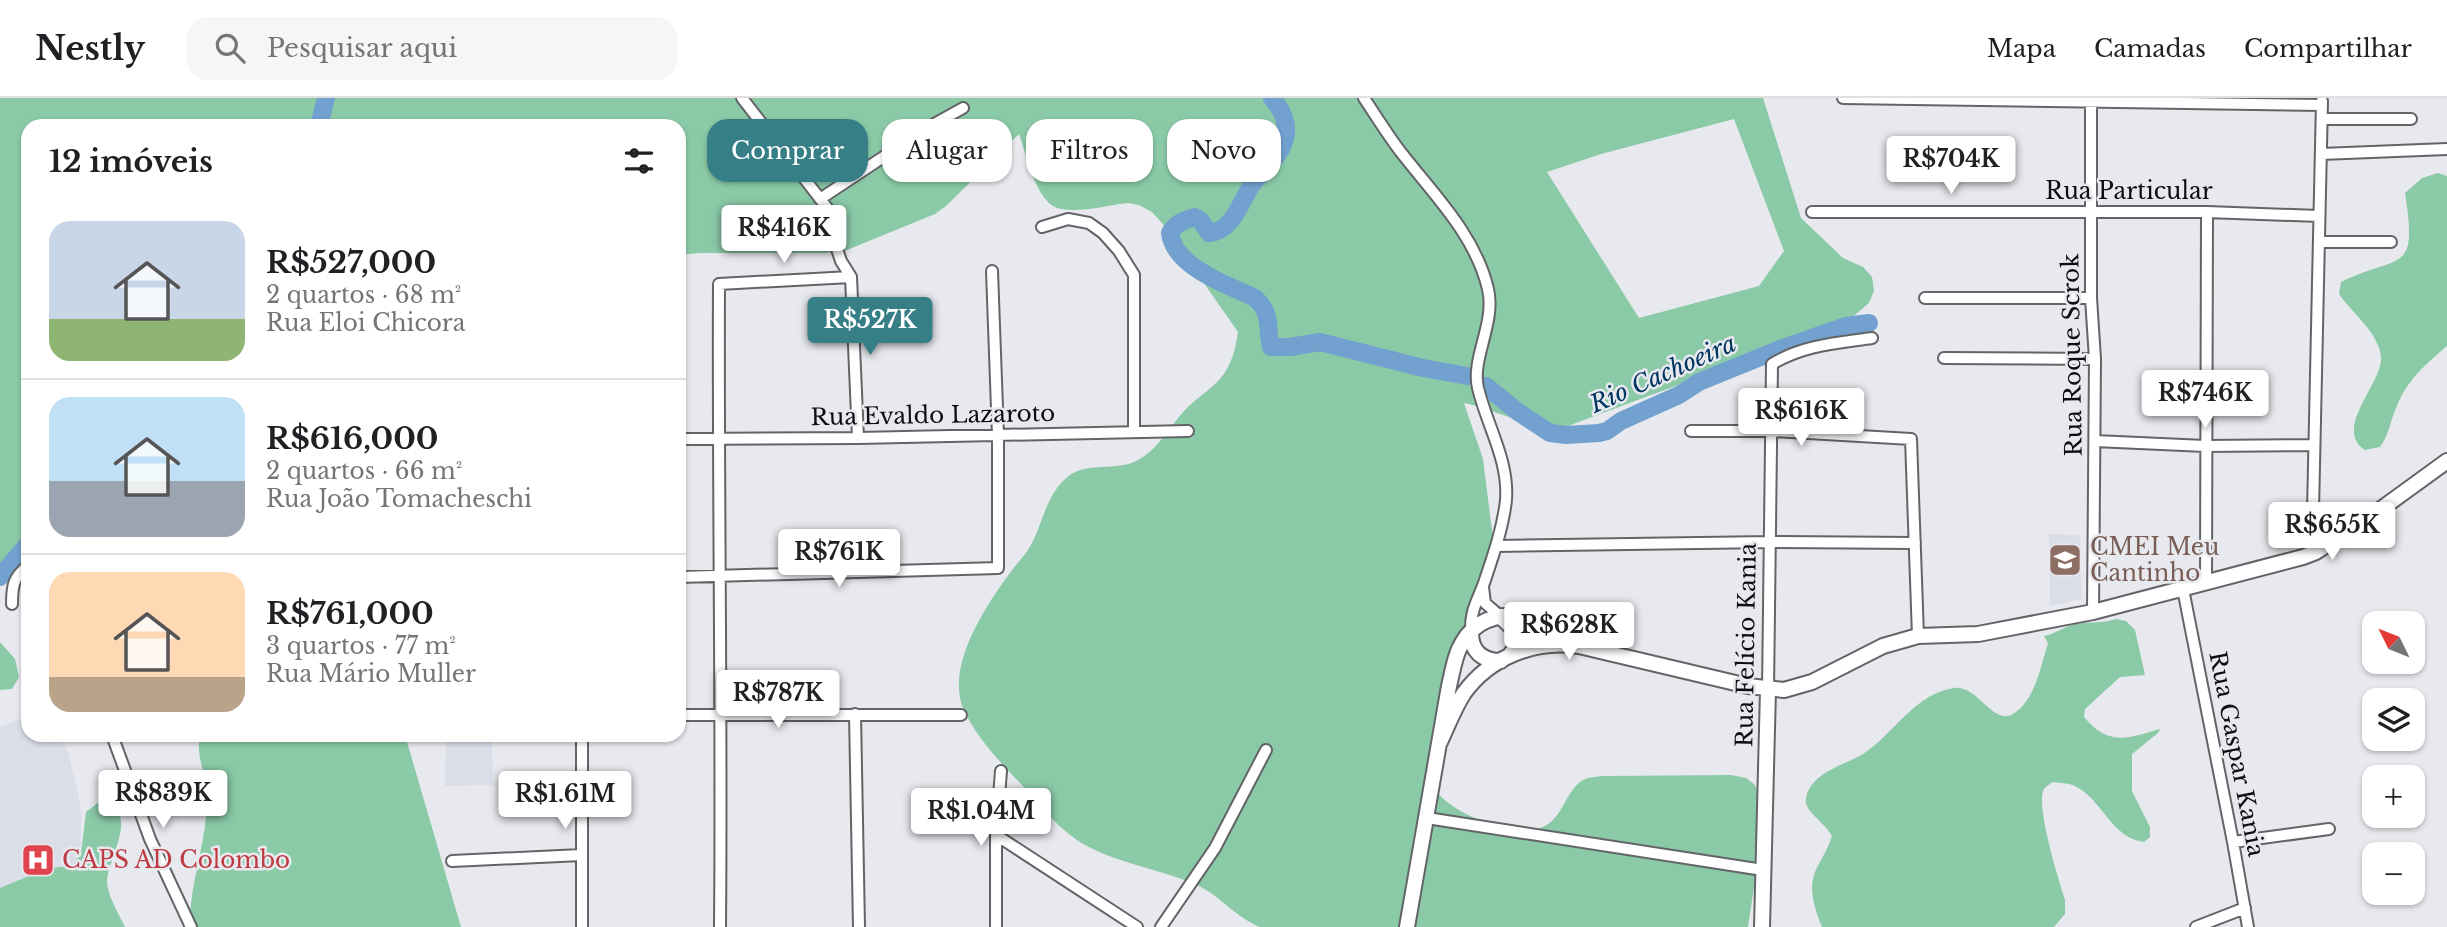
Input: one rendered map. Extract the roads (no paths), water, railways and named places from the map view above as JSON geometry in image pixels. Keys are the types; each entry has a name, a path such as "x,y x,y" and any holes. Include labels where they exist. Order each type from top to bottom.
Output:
{"main road":[{"path":"1440,742 1465,692 1479,676 1505,659 1538,646 1566,644 1768,690 1796,688 1883,646 1918,636 1978,634 2094,612 2316,552 2447,461"},
{"path":"1407,927 1449,686 1457,657 1471,633 1484,622 1515,615 1539,619 1589,639 1625,658"},
{"path":"1471,633 1479,656 1493,661 1505,659 1516,646 1516,632 1500,617"},
{"name":"Rua Felício Kania","path":"1762,927 1768,690"}],"street":[{"path":"742,98 828,209 841,261 851,277 858,438"},
{"path":"1364,98 1399,149 1460,226 1480,262 1488,290 1490,313 1476,377 1485,414 1506,473 1506,502 1497,546 1472,611 1471,633"},
{"path":"1843,98 2322,101 2313,511 2316,552"},
{"name":"Rua Roque Scrok","path":"2091,99 2091,298 2095,359 2094,612"},
{"path":"820,199 927,128 963,108"},
{"path":"2322,119 2411,119"},
{"path":"2321,154 2447,149"},
{"name":"Rua Particular","path":"1812,212 2091,211 2319,216"},
{"path":"2206,583 2207,212"},
{"path":"1042,228 1068,219 1089,223 1103,233 1119,251 1133,275 1134,432"},
{"path":"2319,242 2391,242"},
{"path":"686,577 998,568 998,436 992,271"},
{"path":"720,927 722,715 719,284 851,277"},
{"path":"1926,298 2091,298"},
{"name":"Rua Felício Kania","path":"1768,690 1772,364 1816,346 1872,338"},
{"path":"1944,358 2095,359"},
{"name":"Rua Evaldo Lazaroto","path":"686,439 1188,431"},
{"path":"1691,431 1772,431 1912,439 1918,636"},
{"path":"2095,441 2205,446 2314,445"},
{"path":"1497,546 1915,543"},
{"path":"12,604 12,585 21,571"},
{"path":"1483,587 1485,603 1500,617"},
{"name":"Rua Gaspar Kania","path":"2183,589 2234,842 2248,927"},
{"path":"855,714 859,927"},
{"path":"686,715 961,715"},
{"path":"115,742 150,839 191,927"},
{"path":"582,742 582,927"},
{"path":"1161,927 1215,848 1266,750"},
{"path":"996,927 996,835 1001,771"},
{"path":"1427,818 1763,870"},
{"path":"2234,842 2329,829"},
{"path":"996,835 1137,927"},
{"path":"452,861 581,855"},
{"path":"2196,927 2245,908"}],"waterway":[{"name":"Rio Cachoeira","path":"321,119 326,98"},
{"name":"Rio Cachoeira","path":"1272,98 1278,105 1286,128 1285,141 1278,154 1254,182 1225,227 1209,233 1195,217 1178,224 1170,233 1181,256 1217,281 1255,298 1261,304 1267,316 1271,347 1320,342 1423,368 1467,376"},
{"name":"Rio Cachoeira","path":"1486,386 1550,433 1599,433 1679,395 1699,382 1846,326 1869,323"},
{"name":"Rio Cachoeira","path":"0,577 21,552"}],"place":[{"name":"CMEI Meu Cantinho","path":"2065,560"},
{"name":"CAPS AD Colombo","path":"38,860"}]}
